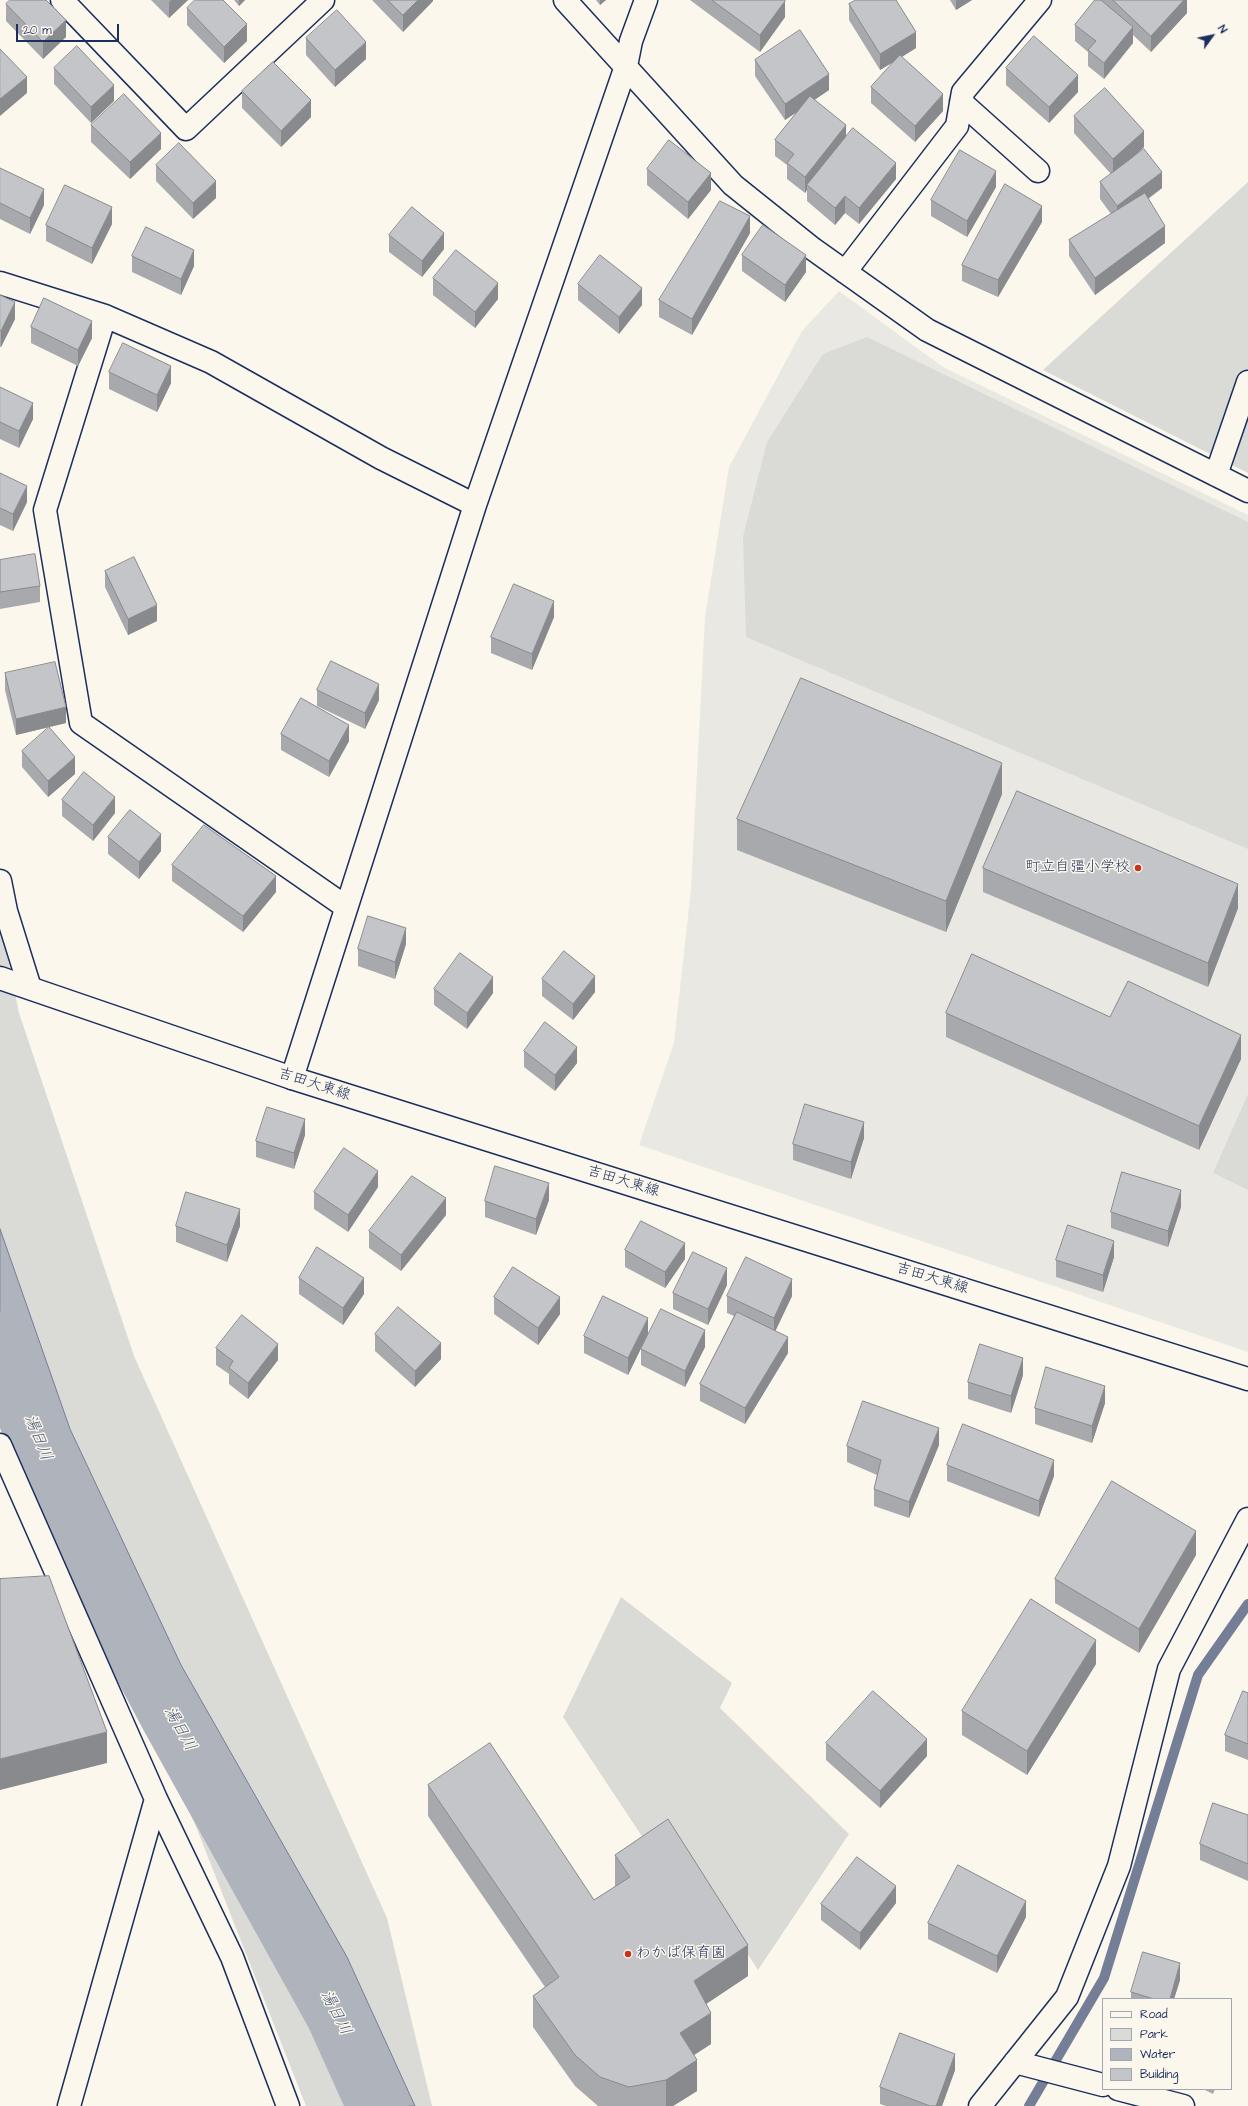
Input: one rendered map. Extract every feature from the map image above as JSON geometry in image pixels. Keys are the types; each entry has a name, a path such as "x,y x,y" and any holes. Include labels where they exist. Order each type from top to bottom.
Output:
{"street":[{"path":"62,0 186,129 319,2"},
{"path":"565,0 732,185 845,272 926,330 1248,491"},
{"path":"292,1078 475,504 626,66 631,41 646,0"},
{"path":"845,272 957,126 963,92 1040,0"},
{"path":"961,102 1038,171"},
{"path":"0,282 105,316 211,362 380,458 475,504"},
{"path":"105,316 45,510 81,723 346,907"},
{"path":"1216,475 1248,382"},
{"path":"0,881 6,911 15,983"},
{"name":"吉田大東線","path":"15,983 292,1078 1248,1379"},
{"path":"0,1445 156,1799 232,1956 288,2106"},
{"path":"980,2106 1020,2064 1067,1997 1119,1866 1169,1669 1248,1519"},
{"path":"69,2106 156,1799"},
{"path":"1020,2064 1102,2085"},
{"path":"1122,2090 1183,2106"}],"shaded area":[{"path":"839,291 943,367 1248,515 1248,1352 639,1145 674,1043 691,889 705,617 729,467 802,331"}],"green space":[{"path":"1248,182 1248,473 1043,370"},
{"path":"867,337 1248,522 1248,849 746,637 743,537 767,442 823,354"},
{"path":"0,920 19,1013 134,1356 387,1918 432,2106 306,2106 0,1329"},
{"path":"1248,1094 1248,1190 1213,1173"},
{"path":"621,1597 732,1683 720,1708 849,1834 758,1970 672,1837 651,1850 563,1717"}],"water":[{"path":"0,1229 70,1429 181,1665 347,1957 415,2106 382,2106 364,2059 226,1794 133,1643 0,1342"}],"building":[{"path":"10,0 46,0 66,20 43,42 6,4"},
{"path":"195,0 223,0 247,24 224,47 187,8"},
{"path":"388,0 418,0 403,15"},
{"path":"712,0 785,0 785,1 760,35"},
{"path":"856,0 896,0 916,32 880,54 849,4"},
{"path":"1095,0 1101,0 1133,27 1104,63 1088,50 1096,41 1075,25"},
{"path":"1113,0 1184,0 1151,36"},
{"path":"337,10 366,42 335,70 306,38"},
{"path":"800,30 829,74 785,104 755,60"},
{"path":"1034,36 1078,75 1049,107 1006,68"},
{"path":"77,46 114,85 91,107 54,68"},
{"path":"0,49 27,77 0,99"},
{"path":"900,55 943,94 915,126 871,87"},
{"path":"273,62 311,100 281,131 242,91"},
{"path":"1105,88 1144,131 1113,159 1074,116"},
{"path":"124,94 161,133 130,162 91,125"},
{"path":"810,96 846,125 805,177 787,163 794,154 775,140"},
{"path":"853,128 896,163 859,208 845,196 835,208 807,185"},
{"path":"669,140 711,173 688,202 647,169"},
{"path":"179,143 216,181 193,203 156,165"},
{"path":"1144,149 1162,172 1117,206 1100,182"},
{"path":"960,150 996,171 967,221 931,200"},
{"path":"0,168 44,189 30,218 0,203"},
{"path":"1005,184 1042,206 998,280 962,265"},
{"path":"65,185 112,207 92,248 46,225"},
{"path":"1145,193 1165,226 1095,278 1069,240"},
{"path":"720,201 750,216 692,319 659,300"},
{"path":"412,207 444,233 422,261 389,235"},
{"path":"763,225 806,255 785,285 742,255"},
{"path":"146,227 194,250 181,279 132,256"},
{"path":"456,250 498,283 475,312 433,278"},
{"path":"600,255 642,288 619,317 578,284"},
{"path":"0,295 15,302 1,331 0,330"},
{"path":"44,298 92,321 78,350 31,327"},
{"path":"123,343 171,366 157,395 109,372"},
{"path":"0,387 33,403 19,431 0,422"},
{"path":"0,473 27,486 13,514 0,508"},
{"path":"35,554 40,586 0,592 0,560"},
{"path":"134,557 157,605 128,619 105,571"},
{"path":"514,584 554,601 532,654 491,637"},
{"path":"331,661 379,684 365,713 317,690"},
{"path":"55,662 66,707 16,719 5,673"},
{"path":"801,678 1002,763 946,901 737,819"},
{"path":"301,698 349,725 329,761 281,734"},
{"path":"49,727 75,757 48,781 22,751"},
{"path":"84,772 115,797 93,825 62,800"},
{"path":"1017,791 1238,884 1208,963 983,868"},
{"path":"130,810 161,834 139,862 108,837"},
{"path":"204,825 276,876 243,916 172,865"},
{"path":"368,916 406,928 395,962 358,949"},
{"path":"564,951 595,976 573,1004 542,979"},
{"path":"460,953 493,977 467,1013 434,989"},
{"path":"972,954 1110,1017 1128,981 1241,1035 1199,1126 946,1013"},
{"path":"545,1022 577,1047 555,1075 524,1051"},
{"path":"805,1104 864,1122 851,1162 793,1144"},
{"path":"267,1107 305,1119 294,1153 256,1141"},
{"path":"344,1148 378,1171 348,1215 314,1192"},
{"path":"495,1166 549,1183 536,1219 485,1201"},
{"path":"1122,1172 1181,1190 1168,1231 1111,1212"},
{"path":"412,1176 446,1198 401,1255 369,1231"},
{"path":"186,1192 240,1209 227,1245 176,1226"},
{"path":"641,1221 685,1243 665,1272 625,1250"},
{"path":"1068,1225 1114,1241 1103,1275 1056,1260"},
{"path":"317,1247 364,1278 343,1308 299,1278"},
{"path":"693,1252 727,1268 708,1309 673,1293"},
{"path":"746,1257 792,1279 774,1318 727,1296"},
{"path":"513,1267 560,1297 538,1328 494,1297"},
{"path":"603,1296 648,1318 628,1358 584,1336"},
{"path":"398,1307 441,1343 415,1371 375,1334"},
{"path":"661,1309 705,1330 685,1371 641,1349"},
{"path":"737,1312 788,1337 745,1408 700,1384"},
{"path":"242,1315 278,1344 248,1383 229,1368 233,1361 216,1348"},
{"path":"980,1344 1023,1358 1011,1396 968,1382"},
{"path":"1046,1367 1105,1386 1092,1426 1035,1408"},
{"path":"863,1401 939,1428 909,1502 874,1489 881,1460 847,1446"},
{"path":"963,1424 1054,1460 1039,1501 947,1465"},
{"path":"1112,1481 1196,1531 1139,1629 1055,1579"},
{"path":"49,1576 107,1732 0,1759 0,1579"},
{"path":"1031,1599 1096,1640 1027,1751 962,1711"},
{"path":"873,1691 927,1739 880,1791 826,1743"},
{"path":"1243,1691 1248,1693 1248,1744 1225,1735"},
{"name":"わかば保育園","path":"490,1743 594,1900 630,1877 615,1855 668,1819 748,1945 694,1981 711,2013 680,2033 697,2060 666,2080 629,2087 600,2077 575,2055 533,1996 559,1977 428,1785"},
{"path":"1213,1803 1248,1815 1248,1864 1200,1844"},
{"path":"857,1857 896,1886 860,1933 821,1904"},
{"path":"958,1865 1026,1901 997,1956 928,1923"},
{"path":"1143,1952 1180,1963 1170,1998 1151,1998 1131,1992"},
{"path":"900,2033 955,2054 936,2106 930,2106 880,2087"}],"waterway":[{"name":"湯日川","path":"0,1343 40,1445 90,1563 170,1714 337,2015 378,2106"},
{"path":"1029,2106 1104,1978 1198,1675 1248,1604"}],"place":[{"name":"町立自彊小学校","path":"1138,868"},
{"name":"わかば保育園","path":"628,1954"}]}
